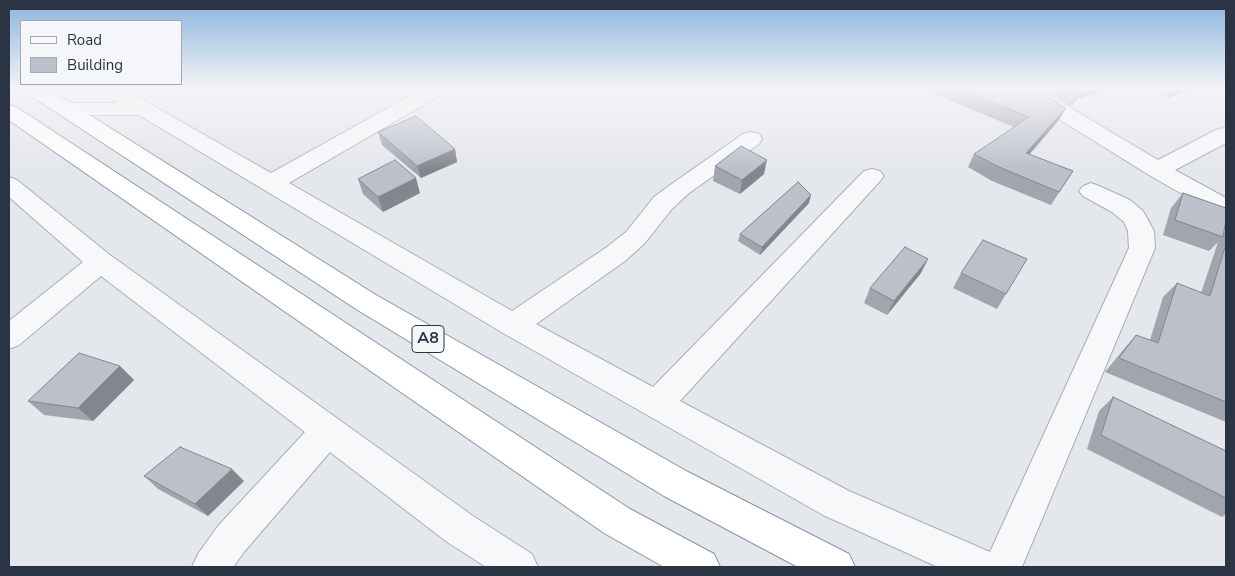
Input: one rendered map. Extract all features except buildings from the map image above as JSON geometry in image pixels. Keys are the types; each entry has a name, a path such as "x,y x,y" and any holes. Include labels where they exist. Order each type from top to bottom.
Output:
{"highway":[{"name":"A8","path":"16,116 616,522 701,567"},
{"name":"A8","path":"76,116 366,302 676,484 836,567"}],"street":[{"path":"154,116 513,325 836,503 980,567"},
{"path":"272,183 390,116"},
{"path":"1068,116 1157,170 1226,208"},
{"path":"1157,170 1226,134"},
{"path":"513,325 616,254 635,238 663,203 751,138"},
{"path":"657,404 872,176"},
{"path":"9,186 101,262 327,431 460,529 519,567"},
{"path":"1003,567 1142,248 1141,231 1134,217 1121,206 1091,192"},
{"path":"9,337 101,262"},
{"path":"211,567 231,539 327,431"}]}
